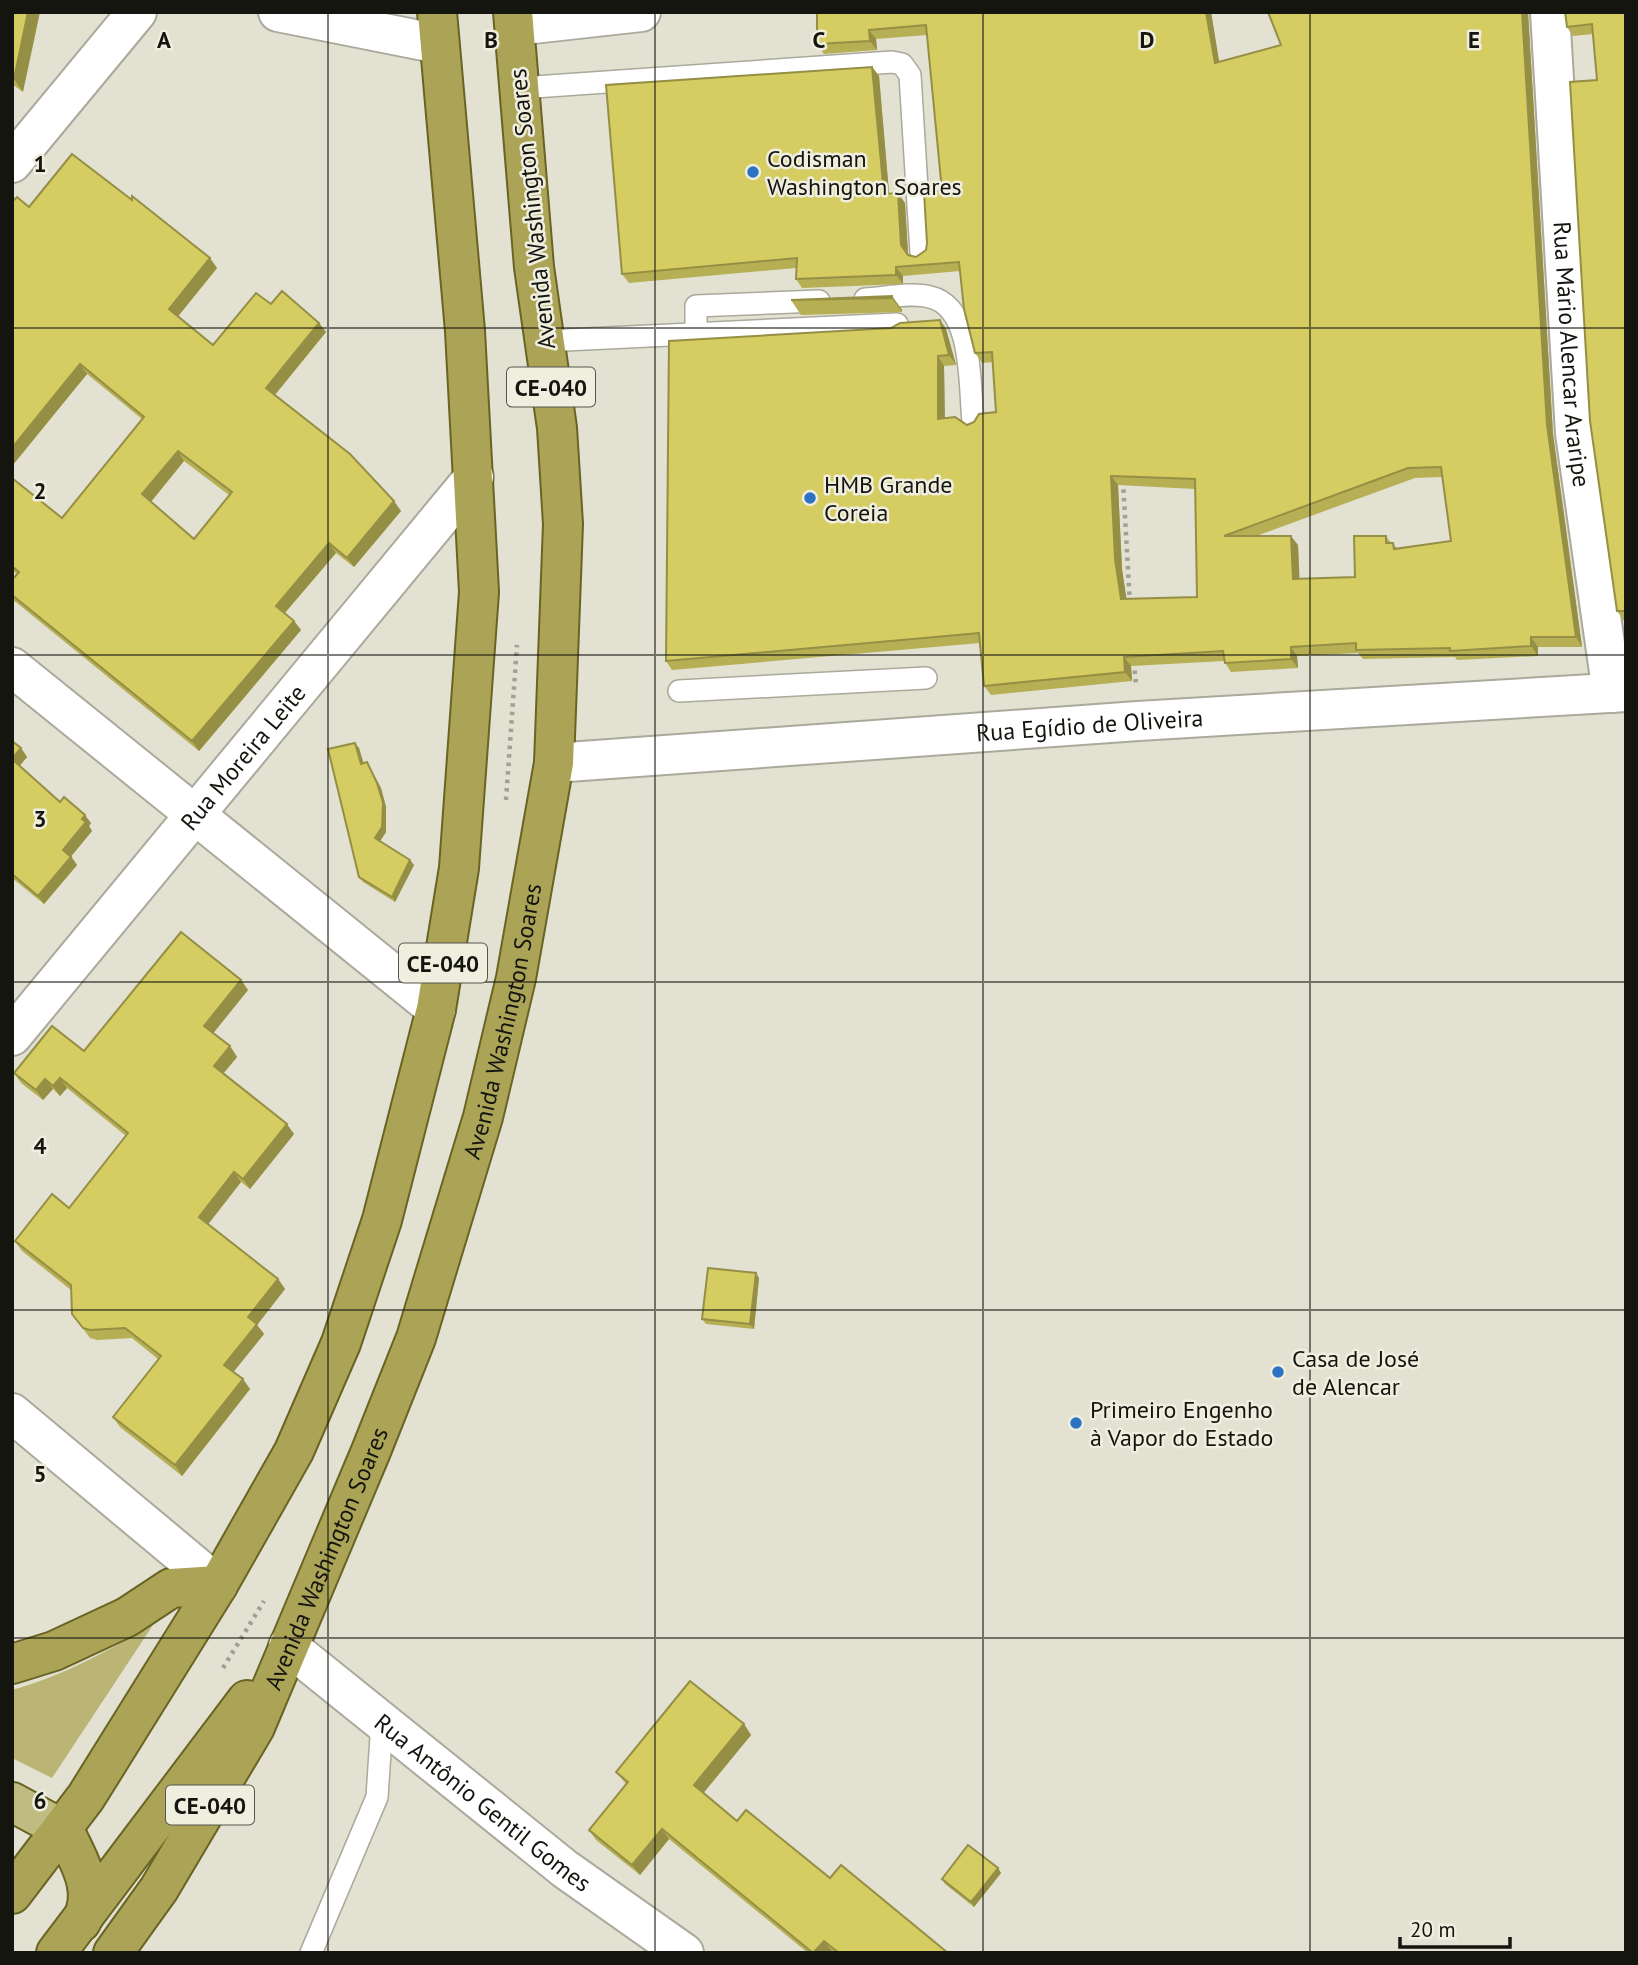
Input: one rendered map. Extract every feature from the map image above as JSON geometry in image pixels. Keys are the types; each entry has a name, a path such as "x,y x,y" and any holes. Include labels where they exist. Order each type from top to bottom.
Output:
{"highway":[{"name":"Avenida Washington Soares","path":"113,1953 159,1889 236,1761 262,1710 415,1338 483,1117 516,978 554,763 563,524 557,428 534,267 514,19"},
{"name":"CE-040","path":"12,1894 64,1830 218,1585 294,1451 341,1343 382,1220 436,1009 459,868 478,592 465,331 438,28"},
{"path":"12,1664 54,1651 127,1617 171,1588 218,1585"},
{"path":"56,1953 288,1646"},
{"path":"64,1830 81,1866 90,1897 80,1923"}],"main road":[{"path":"12,1802 64,1830"}],"street":[{"path":"14,158 137,12"},
{"path":"278,12 438,28"},
{"path":"514,19 641,12"},
{"name":"Rua Mário Alencar Araripe","path":"1550,12 1575,433 1619,692"},
{"name":"Rua Moreira Leite","path":"12,1036 474,477"},
{"path":"12,667 436,1009"},
{"name":"Rua Egídio de Oliveira","path":"554,763 1138,721 1619,692"},
{"path":"12,1413 218,1585"},
{"name":"Rua Antônio Gentil Gomes","path":"288,1646 565,1869 684,1953"}],"lane":[{"path":"520,88 892,62 902,64 910,75 921,253"},
{"path":"696,335 696,306 928,296 942,301 962,326 973,421"},
{"path":"544,341 897,324"},
{"path":"679,691 926,678"},
{"path":"311,1953 377,1797 382,1722"}],"path":[{"path":"1122,472 1131,618"},
{"path":"1134,656 1138,721"}],"shaded area":[{"path":"153,1625 52,1778 12,1758 12,1690 67,1670"}],"building":[{"path":"12,12 28,12 14,79 12,78"},
{"path":"817,12 1206,12 1215,63 1281,45 1268,12 1522,12 1547,425 1576,637 1531,637 1531,646 1450,651 1450,648 1356,650 1356,643 1291,647 1291,659 1225,663 1223,651 1124,657 1125,672 984,686 979,633 666,661 669,341 891,328 900,323 940,320 949,355 938,356 938,419 955,417 967,425 974,422 979,414 996,412 992,352 975,353 964,309 959,262 896,267 896,275 796,279 797,258 622,274 606,85 872,67 884,194 898,193 901,245 908,255 916,257 926,250 924,192 942,191 926,25 869,30 870,41 817,44","holes":["1441,467 1451,541 1394,549 1393,543 1386,543 1386,536 1354,536 1355,577 1293,579 1291,536 1224,536 1408,468","1111,476 1195,479 1197,597 1121,599 1115,559"]},
{"path":"1565,12 1626,12 1626,611 1617,611 1590,421 1570,82 1597,80 1592,24 1567,27"},
{"path":"72,154 132,200 132,196 210,258 169,309 213,345 256,293 271,304 282,291 319,323 266,388 350,454 394,501 347,558 329,543 276,606 294,621 192,741 12,595 12,580 19,572 12,566 12,478 62,518 144,417 80,364 12,448 12,202 17,197 29,207","holes":["178,451 232,492 194,539 142,494"]},
{"path":"892,296 892,298 791,300"},
{"path":"12,741 21,748 12,759"},
{"path":"355,743 361,764 367,762 383,803 382,827 375,838 410,860 392,897 359,877 328,749"},
{"path":"12,759 60,802 64,797 85,815 82,819 86,822 63,850 71,857 38,896 12,874"},
{"path":"181,932 241,980 204,1026 230,1046 214,1066 287,1124 243,1179 234,1172 199,1217 278,1279 248,1317 257,1324 224,1365 243,1379 175,1465 113,1417 161,1356 125,1328 83,1328 72,1314 71,1285 15,1241 52,1194 69,1208 128,1133 60,1078 53,1086 45,1079 36,1090 14,1073 52,1026 84,1051"},
{"path":"708,1268 756,1273 750,1324 702,1319"},
{"path":"690,1681 744,1724 694,1785 737,1821 746,1810 830,1878 841,1865 948,1953 839,1953 824,1941 813,1953 662,1829 632,1865 589,1830 628,1782 616,1772"},
{"path":"968,1845 998,1868 971,1902 942,1879"}],"place":[{"name":"Codisman Washington Soares","path":"753,172"},
{"name":"HMB Grande Coreia","path":"810,498"},
{"name":"Casa de José de Alencar","path":"1278,1372"},
{"name":"Primeiro Engenho à Vapor do Estado","path":"1076,1423"}]}
